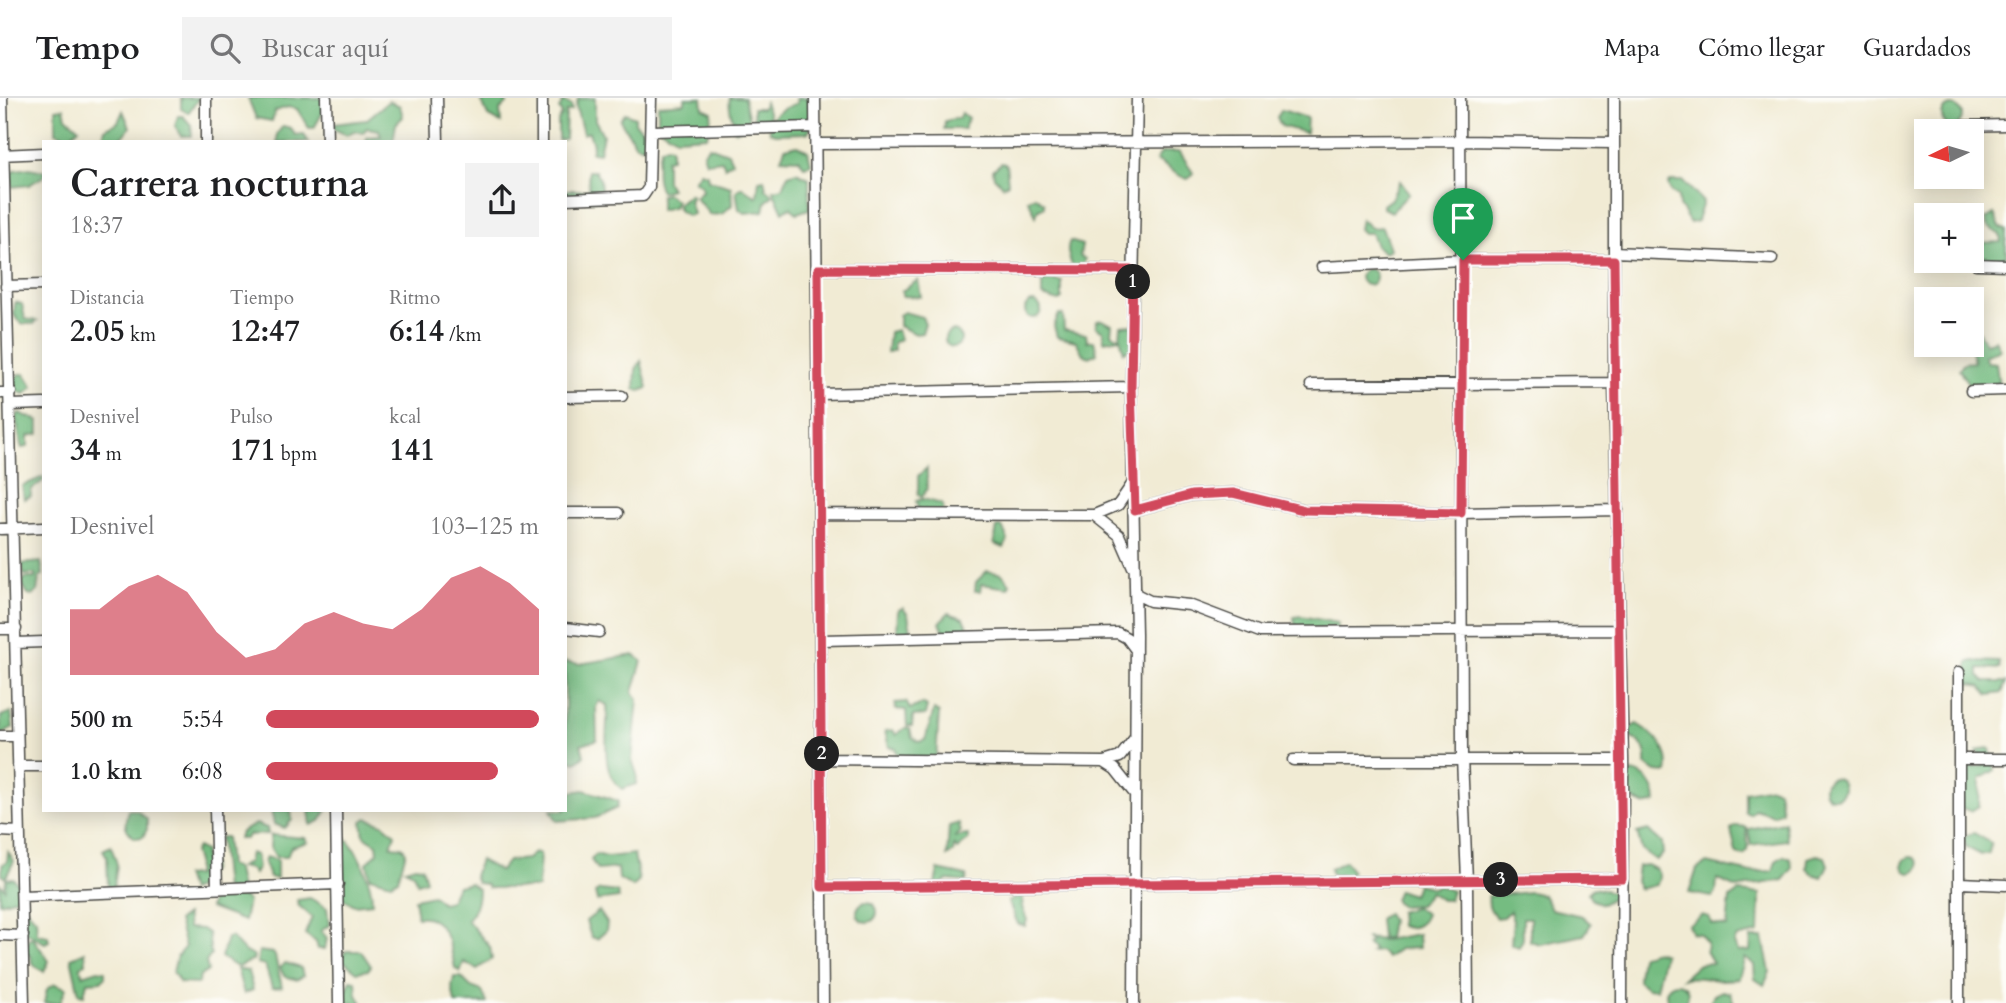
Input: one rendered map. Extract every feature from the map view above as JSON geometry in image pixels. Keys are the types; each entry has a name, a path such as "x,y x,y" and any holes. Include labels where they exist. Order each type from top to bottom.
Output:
{"street":[{"path":"2,98 5,392 11,405 5,449 13,529 24,1003"},
{"path":"206,98 206,140"},
{"path":"326,98 327,140"},
{"path":"438,98 438,140"},
{"path":"542,98 542,140"},
{"path":"567,199 643,196 649,187 651,98"},
{"path":"816,98 823,1003"},
{"path":"1134,1003 1137,883 1134,793 1136,594 1131,387 1137,98"},
{"path":"1460,98 1463,260 1462,757 1468,1003"},
{"path":"1614,98 1614,383 1623,760 1622,1003"},
{"path":"1984,125 2006,125"},
{"path":"651,131 816,127"},
{"path":"816,144 1461,141 1614,143"},
{"path":"2,155 42,153"},
{"path":"1322,267 1614,256 1772,259"},
{"path":"1984,264 2006,265"},
{"path":"818,269 1133,270"},
{"path":"6,286 42,285"},
{"path":"1311,384 1614,383"},
{"path":"819,394 1131,387"},
{"path":"1971,391 2006,390"},
{"path":"567,397 622,396"},
{"path":"11,405 42,404"},
{"path":"820,514 1094,515 1118,505 1134,481"},
{"path":"1135,510 1191,495 1233,493 1304,510 1461,513 1618,510"},
{"path":"567,513 618,513"},
{"path":"1094,515 1119,535 1135,575"},
{"path":"0,529 42,527"},
{"path":"1136,594 1150,601 1189,605 1260,632 1461,633 1620,630"},
{"path":"1118,633 1136,616"},
{"path":"567,628 599,632"},
{"path":"0,629 16,629"},
{"path":"822,640 1118,633 1130,640 1136,651"},
{"path":"16,643 42,642"},
{"path":"1959,672 1959,1003"},
{"path":"0,736 17,736"},
{"path":"822,759 1104,762 1120,757 1135,737"},
{"path":"1293,760 1462,757 1623,760"},
{"path":"1959,759 2006,759"},
{"path":"1104,762 1115,769 1134,793"},
{"path":"18,766 42,766"},
{"path":"215,812 216,888"},
{"path":"336,812 339,1003"},
{"path":"0,831 19,832"},
{"path":"822,887 1622,879"},
{"path":"1960,883 2006,885"},
{"path":"22,896 338,884"},
{"path":"0,935 23,936"}],"green space":[{"path":"181,98 199,98 188,113 181,109"},
{"path":"248,98 323,98 323,112 314,128 309,128 297,109 288,107 275,111 272,121 256,118"},
{"path":"480,98 505,98 507,104 500,110 501,123 488,116"},
{"path":"595,98 595,120 603,135 599,153 591,152 593,145 589,132 583,134 576,107 578,99"},
{"path":"685,98 702,98 703,108 712,112 707,136 676,138 658,127 658,105 685,103"},
{"path":"730,98 744,98 749,120 746,126 735,131 729,106"},
{"path":"796,98 810,98 811,128 807,133 770,132 773,116 797,103"},
{"path":"389,101 400,106 403,117 396,124 393,140 366,140 367,137 381,136 379,130 367,128 363,133 354,131 347,135 333,129 334,124 366,120"},
{"path":"563,102 571,105 572,110 566,112 565,139 558,140 558,121 562,115 559,109"},
{"path":"765,102 770,119 764,125 754,123 753,108 762,108"},
{"path":"1948,107 1956,107 1961,112 1961,119 1943,119 1943,112"},
{"path":"64,108 66,117 79,128 69,137 56,132 56,109"},
{"path":"1282,110 1307,118 1306,133 1281,126 1277,117"},
{"path":"123,111 130,127 126,134 117,140 106,140 103,136 105,129 118,122"},
{"path":"625,113 635,117 635,123 647,136 648,147 636,145 620,120"},
{"path":"962,113 968,118 964,129 944,129 945,121 958,118"},
{"path":"178,116 183,116 191,125 192,136 182,136 175,126"},
{"path":"283,126 291,128 295,135 304,134 307,140 277,140 277,134"},
{"path":"797,145 808,151 811,164 804,166 799,159 781,158 785,148"},
{"path":"709,146 728,153 732,162 725,167 722,160 706,162 703,153"},
{"path":"671,147 671,158 666,159 666,181 671,189 661,192 657,181 657,165 661,148"},
{"path":"1162,152 1180,152 1193,173 1188,179 1156,160"},
{"path":"1001,163 1006,164 1008,183 1003,186 994,177 993,170"},
{"path":"30,168 42,171 42,177 29,185 12,187 11,175 15,170"},
{"path":"588,171 595,171 600,179 602,200 567,201 567,190 589,190"},
{"path":"700,172 707,174 708,180 731,187 732,205 722,214 710,215 695,197 702,191 701,185 694,181"},
{"path":"796,172 809,178 809,209 797,213 790,207 783,212 773,190 783,188 788,175"},
{"path":"764,179 766,189 773,195 766,202 764,211 745,213 739,209 736,191 742,187 757,197 759,180"},
{"path":"1400,181 1409,193 1392,212 1383,208 1383,205 1391,199"},
{"path":"1672,181 1683,181 1703,202 1697,221 1690,223 1679,206 1678,196 1671,193 1668,184"},
{"path":"667,194 676,200 673,207 660,210 660,195"},
{"path":"689,194 692,196 689,201 693,214 688,216 678,210 677,204"},
{"path":"1035,196 1044,203 1036,216 1028,200"},
{"path":"1994,214 2000,227 2006,230 2006,256 2000,260 1984,260 1984,243 2001,242 2000,235 1987,226 1986,219"},
{"path":"1361,219 1371,228 1382,227 1390,249 1385,253 1376,246 1371,233 1363,233 1359,229"},
{"path":"1070,241 1082,245 1080,256 1085,259 1082,269 1074,270 1072,266 1068,251"},
{"path":"1368,269 1374,271 1374,283 1368,285 1362,283 1360,277 1362,271"},
{"path":"918,280 921,297 902,296 902,291"},
{"path":"1042,281 1062,282 1062,299 1059,301 1042,296"},
{"path":"15,302 22,304 25,319 37,321 34,324 22,324 14,315"},
{"path":"1033,302 1041,310 1033,318 1025,310"},
{"path":"904,312 922,317 925,323 922,333 916,334 899,326 899,315"},
{"path":"1059,314 1063,315 1064,330 1086,334 1087,341 1094,341 1097,353 1089,357 1083,354 1076,341 1057,337 1054,326"},
{"path":"1102,320 1112,325 1111,333 1120,338 1104,341 1103,331 1096,327 1097,321"},
{"path":"1132,325 1137,346 1124,352 1120,338 1121,326"},
{"path":"897,330 900,339 893,343 894,350 887,353 889,332"},
{"path":"953,331 961,339 953,347 945,339"},
{"path":"1984,340 1986,343 1995,340 2000,349 1984,356"},
{"path":"1984,356 1987,362 1996,363 1999,385 1987,391 1970,386 1959,370 1963,363 1974,362 1973,357"},
{"path":"641,361 648,388 640,391 635,389 636,369"},
{"path":"19,374 25,374 33,387 25,394 16,391 15,379"},
{"path":"19,413 39,421 39,434 28,436 28,447 22,448 21,445 16,418"},
{"path":"927,468 927,489 922,497 918,494 918,476"},
{"path":"42,477 42,482 31,490 31,496 24,499 22,486"},
{"path":"923,499 942,504 944,513 919,513 916,501"},
{"path":"997,527 1002,527 1008,540 1004,548 994,544"},
{"path":"41,562 42,576 39,578 37,592 32,596 28,595 22,583 25,578 35,578 35,574 24,575 22,564"},
{"path":"987,571 1002,574 1010,584 1008,588 981,584 980,591 975,591 976,582"},
{"path":"903,608 908,615 911,630 901,636 897,633 898,610"},
{"path":"948,613 964,618 969,629 961,635 945,633 940,623"},
{"path":"1294,617 1338,623 1337,628 1296,630"},
{"path":"634,655 642,661 633,692 638,699 632,760 637,774 636,784 622,789 610,773 606,750 607,705 599,701 596,707 597,740 581,744 584,756 576,762 568,759 567,662 579,664"},
{"path":"1999,662 2000,669 1979,668 1979,676 1985,682 2006,682 2002,693 1989,695 1981,686 1968,683 1968,663"},
{"path":"906,702 910,709 923,704 927,707 925,715 913,716 912,726 907,726 906,710 895,709 895,703"},
{"path":"934,710 939,713 936,759 899,757 895,748 889,747 885,731 893,730 896,735 905,728 910,729 912,737 919,742 925,740"},
{"path":"11,712 13,728 0,736 1,716"},
{"path":"1637,724 1661,744 1667,757 1667,773 1656,772 1646,765 1643,748 1630,737 1629,728"},
{"path":"1990,749 1995,770 1980,779 1979,806 1971,811 1961,808 1963,771 1967,767 1964,764 1971,761 1973,768 1985,766 1977,751"},
{"path":"1631,772 1642,775 1649,782 1656,802 1645,805 1629,795 1625,777"},
{"path":"1830,778 1838,778 1844,788 1838,798 1830,798 1824,792 1824,784"},
{"path":"1771,787 1778,790 1782,811 1773,815 1755,809 1750,814 1745,812 1745,792"},
{"path":"584,790 618,801 617,808 595,818 557,821 552,812 567,812 567,793"},
{"path":"128,812 138,812 147,819 147,829 143,837 135,838 127,829"},
{"path":"271,812 291,812 292,820 285,828 274,824"},
{"path":"309,812 326,812 320,821 311,825"},
{"path":"367,818 383,824 395,834 391,846 402,847 406,852 398,879 391,883 370,877 367,863 378,852 377,844 364,836 362,821"},
{"path":"1784,822 1787,840 1751,845 1748,829"},
{"path":"959,823 960,832 955,837 968,835 968,840 957,849 954,845 953,852 947,856 949,826"},
{"path":"256,824 267,828 268,834 248,835 246,839 239,839 241,832"},
{"path":"1736,826 1746,827 1748,850 1744,855 1736,853 1731,830"},
{"path":"1648,830 1662,843 1663,854 1656,860 1642,850 1637,833"},
{"path":"1974,833 1991,843 1989,853 1981,855 1966,847 1963,836"},
{"path":"271,835 305,838 308,842 291,847 287,857 276,857 270,847"},
{"path":"343,836 354,848 363,866 372,903 354,905 342,898 340,856"},
{"path":"220,837 226,837 229,865 237,870 241,889 225,890"},
{"path":"111,846 117,864 114,887 108,887 107,857 103,850"},
{"path":"197,847 205,851 204,858 212,864 211,871 205,876 203,886 190,891 185,876 196,875 197,862 194,852"},
{"path":"8,852 14,861 6,877 2,876 2,865 7,861"},
{"path":"535,852 540,854 538,888 488,888 486,884 477,883 474,876 480,860 500,871 508,861 527,859"},
{"path":"250,853 256,855 258,867 254,874 250,869 240,867 248,862"},
{"path":"596,854 607,857 634,854 639,881 633,887 619,879 618,868 598,870 591,860"},
{"path":"1817,855 1825,857 1828,865 1822,877 1812,874 1807,868 1808,858"},
{"path":"1784,856 1791,859 1792,869 1783,880 1736,888 1717,879 1716,892 1712,897 1689,893 1697,869 1707,863 1747,872 1773,871 1776,861"},
{"path":"266,857 277,860 277,879 269,877 264,863"},
{"path":"1908,857 1914,857 1919,865 1917,871 1908,873 1903,868 1903,862"},
{"path":"1345,861 1352,871 1350,876 1332,875 1330,869"},
{"path":"1647,865 1657,870 1660,878 1656,885 1639,889 1636,882 1638,866"},
{"path":"422,867 426,880 417,883 413,873 405,869"},
{"path":"938,870 967,876 966,882 947,880 940,885 935,884"},
{"path":"13,878 18,884 17,898 0,903 0,884 5,889 6,879"},
{"path":"470,883 478,889 478,894 476,906 467,920 490,947 492,959 477,969 464,962 460,972 455,968 445,933 434,920 417,917 414,899 433,895 442,903 450,901 457,886"},
{"path":"1417,884 1434,888 1437,885 1452,891 1449,900 1441,900 1430,892 1419,905 1400,906 1394,899 1398,890 1413,895"},
{"path":"1593,888 1613,892 1615,896 1603,904 1592,900 1588,893"},
{"path":"600,890 617,892 619,898 597,901 595,893"},
{"path":"1530,892 1543,895 1551,909 1582,916 1591,924 1584,935 1540,944 1530,941 1530,918 1523,918 1523,939 1519,947 1511,944 1513,921 1510,911 1504,917 1496,918 1489,907 1488,896"},
{"path":"1738,892 1760,894 1759,933 1736,938 1734,944 1738,952 1750,951 1751,938 1763,938 1770,972 1764,985 1755,979 1754,965 1745,958 1739,978 1683,978 1699,964 1713,963 1706,951 1707,943 1700,934 1692,933 1688,925 1702,915 1709,917 1712,924 1727,927 1730,898"},
{"path":"1023,895 1022,907 1027,920 1025,926 1018,924 1008,901"},
{"path":"243,897 248,901 244,921 209,908 212,899"},
{"path":"310,898 327,908 329,925 321,931 327,938 325,949 318,949 316,942 305,934 312,917 298,905 297,900"},
{"path":"867,902 874,905 877,912 874,919 867,922 860,919 857,912 860,905"},
{"path":"24,906 36,919 37,934 48,936 49,941 45,943 24,931"},
{"path":"1415,907 1426,914 1422,922 1412,927 1400,926 1399,912"},
{"path":"599,911 607,923 606,931 597,939 591,937 586,921"},
{"path":"1387,913 1391,920 1388,938 1381,938 1379,919"},
{"path":"186,915 188,928 202,929 208,933 211,955 206,962 208,971 200,976 198,984 180,983 173,972 177,956 185,947 178,921"},
{"path":"1418,934 1419,948 1399,949 1387,958 1380,951 1371,952 1373,949 1367,944 1371,941 1366,938 1384,940"},
{"path":"231,937 245,952 254,956 253,960 236,966 221,957 227,938"},
{"path":"29,938 33,938 49,961 44,972 32,963 31,956 25,952"},
{"path":"259,951 273,953 275,956 282,987 272,988 265,965 257,963"},
{"path":"346,951 361,951 371,966 368,970 357,972 343,961 342,955"},
{"path":"1656,951 1664,954 1656,989 1647,988 1638,981 1641,957"},
{"path":"85,952 86,963 80,966 83,975 98,970 105,971 105,977 101,981 87,982 84,995 79,994 71,958"},
{"path":"285,963 301,968 303,976 297,980 284,976 280,968"},
{"path":"237,969 248,971 253,990 244,994"},
{"path":"454,977 461,977 471,987 482,991 487,1003 455,1003 452,987"},
{"path":"351,980 356,981 357,995 362,1003 346,1003 342,999"},
{"path":"55,984 66,988 60,1003 44,1003 47,989"},
{"path":"1673,984 1681,984 1687,990 1687,998 1681,1004 1673,1004 1667,998 1667,990"},
{"path":"1722,991 1730,993 1734,1003 1709,1003 1714,995"}],"route":[{"path":"1463,260 1614,260 1614,383 1623,760 1622,879 822,887 818,269 1133,270 1131,387 1135,510 1191,495 1233,493 1265,498 1304,510 1461,513 1463,260"}]}
